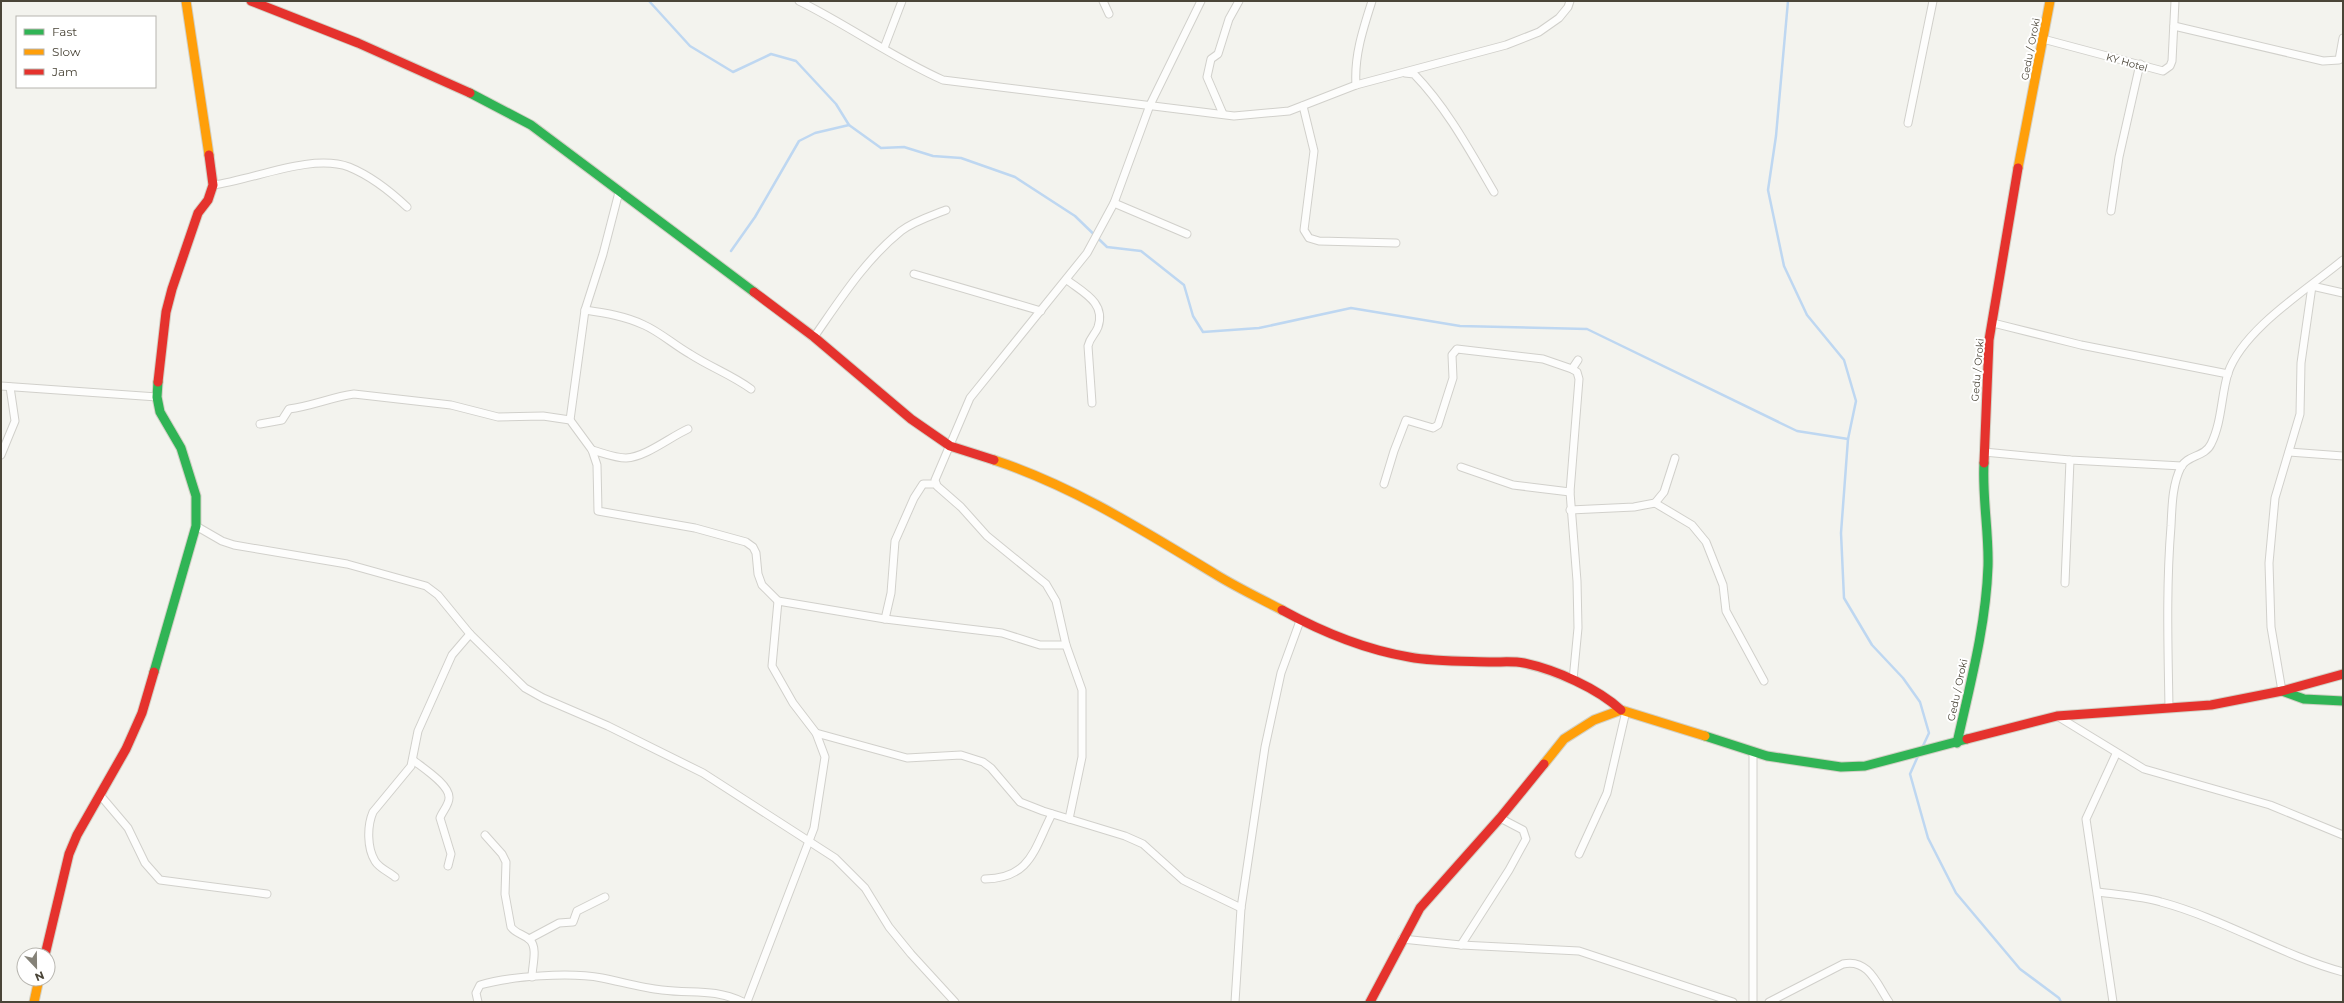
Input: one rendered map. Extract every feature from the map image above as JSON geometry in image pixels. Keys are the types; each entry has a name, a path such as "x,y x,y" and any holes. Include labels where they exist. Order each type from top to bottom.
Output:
{"street":[{"path":"47,947 69,854 126,750 142,713 196,526 196,496 187,465 181,448 160,412 157,397 166,312 172,289 198,213 208,200 213,185 186,1"},
{"path":"251,1 392,58 486,100 531,126 814,337 911,419 950,446 1014,467 1081,495 1156,537 1216,575 1300,621 1322,632 1356,645 1427,660 1523,663 1573,680 1610,700 1624,710 1753,752 1841,767 1865,766 1886,762 2057,716 2212,705 2282,692 2343,674"},
{"path":"799,1 884,48 916,68 943,80 1234,116 1271,113 1303,106 1356,86 1506,45 1539,32 1559,18 1568,7 1570,1"},
{"path":"884,48 902,1"},
{"path":"1103,1 1109,14"},
{"path":"936,484 936,476 970,398 1067,280 1087,253 1114,203 1150,105 1201,1"},
{"path":"1223,114 1207,76 1211,59 1218,54 1229,19 1239,1"},
{"path":"1356,86 1354,67 1372,1"},
{"path":"1908,123 1933,1"},
{"name":"Gedu / Oroki","path":"1957,743 1977,654 1986,591 1988,565 1983,478 1989,348 2023,142 2050,1"},
{"name":"KY Hotel","path":"2043,39 2140,64 2157,71 2163,71 2170,66 2175,1"},
{"path":"2174,26 2323,61 2340,60 2343,38"},
{"path":"2111,211 2119,157 2140,64"},
{"path":"1401,73 1414,74 1430,90 1461,136 1494,192"},
{"path":"1303,106 1314,151 1304,230 1309,238 1319,241 1396,243"},
{"path":"213,185 320,163 348,167 372,179 407,207"},
{"path":"619,192 603,254 585,310 570,420 592,450 597,465 598,511 695,528 746,542 756,553 758,574 762,585 778,601 885,619 1002,633 1049,646 1066,645"},
{"path":"1114,203 1187,234"},
{"path":"814,337 865,266 902,230 920,220 946,210"},
{"path":"1984,452 2070,460 2182,466 2206,452 2212,444 2223,406 2228,374 2241,348 2289,302 2312,286 2343,260"},
{"path":"914,274 1041,311"},
{"path":"1067,280 1097,303 1101,315 1097,329 1090,337 1088,346 1092,403"},
{"path":"2312,286 2343,293"},
{"path":"2282,692 2271,628 2269,562 2275,498 2300,414 2301,363 2312,286"},
{"path":"585,310 628,318 645,325 690,354 717,370 732,375 751,388"},
{"path":"1993,323 2081,345 2228,374"},
{"path":"1384,484 1394,451 1406,420 1433,428 1438,425 1453,378 1452,355 1457,349 1543,359 1577,372 1579,379 1570,492 1570,510 1577,581 1578,628 1573,680"},
{"path":"1572,369 1578,360"},
{"path":"1,386 157,397"},
{"path":"1,455 15,421 10,387"},
{"path":"260,424 282,420 289,409 314,405 340,396 354,394 451,405 498,418 543,416 570,420"},
{"path":"592,450 627,458 658,445 674,435 688,429"},
{"path":"2289,452 2343,456"},
{"path":"1570,510 1634,507 1655,503 1664,492 1674,458"},
{"path":"2065,583 2070,460"},
{"path":"2169,708 2167,578 2174,486 2182,466"},
{"path":"1461,467 1513,485 1570,492"},
{"path":"885,619 891,593 895,541 914,498 923,484 936,484 961,507 987,536 1046,584 1060,612 1066,645 1082,690 1082,757 1069,819"},
{"path":"1655,503 1692,525 1706,542 1723,585 1726,611 1764,681"},
{"path":"196,526 222,541 240,547 347,564 426,586 438,595 470,634 525,688 543,698 608,726 703,773 835,858 858,880 889,927 911,954 955,1002"},
{"path":"747,1002 816,819 825,758 816,733 793,703 772,666 778,601"},
{"path":"1235,1002 1241,908 1273,702 1281,673 1300,621"},
{"path":"395,877 375,861 368,827 373,812 406,774 413,760 418,731 452,655 470,634"},
{"path":"2282,692 2296,698 2308,700 2343,701"},
{"path":"1370,1002 1402,939 1420,908 1500,818 1564,739 1594,720 1624,710"},
{"path":"1579,854 1606,793 1624,710"},
{"path":"2057,716 2144,770 2270,805 2343,834"},
{"path":"816,733 907,758 948,755 972,758 991,768 1020,802 1052,814 1125,836 1142,844 1183,880 1241,908"},
{"path":"1753,752 1753,1002"},
{"path":"2113,1002 2098,892 2086,819 2116,754"},
{"path":"413,760 439,781 448,793 449,800 440,818 451,854 448,866"},
{"path":"100,796 125,823 137,843 145,863 160,880 267,894"},
{"path":"985,879 1010,876 1025,866 1052,814"},
{"path":"1461,945 1509,870 1526,839 1526,833 1523,830 1500,818"},
{"path":"485,835 502,854 506,862 506,894 511,927 514,931 529,939 534,950 532,977"},
{"path":"2098,892 2161,902 2223,925 2314,964 2343,972"},
{"path":"529,939 559,923 573,922 577,911 604,897"},
{"path":"1402,939 1461,945 1579,951 1722,1000 1733,1002"},
{"path":"1770,1002 1843,964 1852,962 1865,967 1889,1002"},
{"path":"478,1002 476,993 480,985 532,977 572,976 601,978 656,990 681,993 699,991 711,992 729,996 743,1002"},
{"path":"34,1002 37,987"}],"waterway":[{"path":"649,1 690,46 733,72 771,54 796,61 836,104 849,125 881,148 904,147 933,156 961,158 1015,177 1075,216 1107,247 1141,251 1184,285 1193,316 1203,332 1259,328 1351,308 1460,326 1587,329 1797,431 1848,439"},
{"path":"1788,1 1776,136 1768,190 1784,266 1807,315 1844,360 1856,401 1848,439 1841,533 1844,598 1872,645 1903,678 1920,702 1929,733 1922,748"},
{"path":"731,251 755,217 799,141 815,133 849,125"},
{"path":"1918,756 1910,774 1928,838 1956,893 2020,969 2059,998 2061,1002"}],"traffic: fast":[{"path":"470,93 531,125 754,292"},
{"path":"154,672 196,526 196,496 181,448 160,412 157,397 158,382"},
{"path":"1957,743 1977,655 1987,588 1988,540 1984,489 1984,463"},
{"path":"2282,691 2304,699 2343,701"},
{"path":"1705,736 1767,756 1841,767 1865,766 1967,739"}],"traffic: slow":[{"path":"186,1 209,155"},
{"path":"2018,168 2050,1"},
{"path":"994,460 1024,471 1080,496 1231,583 1282,610"},
{"path":"1544,764 1564,739 1594,720 1621,710 1705,736"},
{"path":"34,1002 37,987"}],"traffic: jam":[{"path":"251,1 358,43 470,93"},
{"path":"158,382 166,312 172,289 198,213 208,200 213,185 209,155"},
{"path":"1984,463 1989,340 2018,168"},
{"path":"754,292 814,337 911,419 950,446 994,460"},
{"path":"1282,610 1312,626 1343,639 1392,654 1430,660 1516,662 1536,666 1562,675 1588,687 1621,710"},
{"path":"47,947 69,854 77,835 126,749 142,713 154,672"},
{"path":"1967,739 2057,716 2211,705 2282,691 2343,674"},
{"path":"1370,1002 1420,908 1500,818 1544,764"}]}
